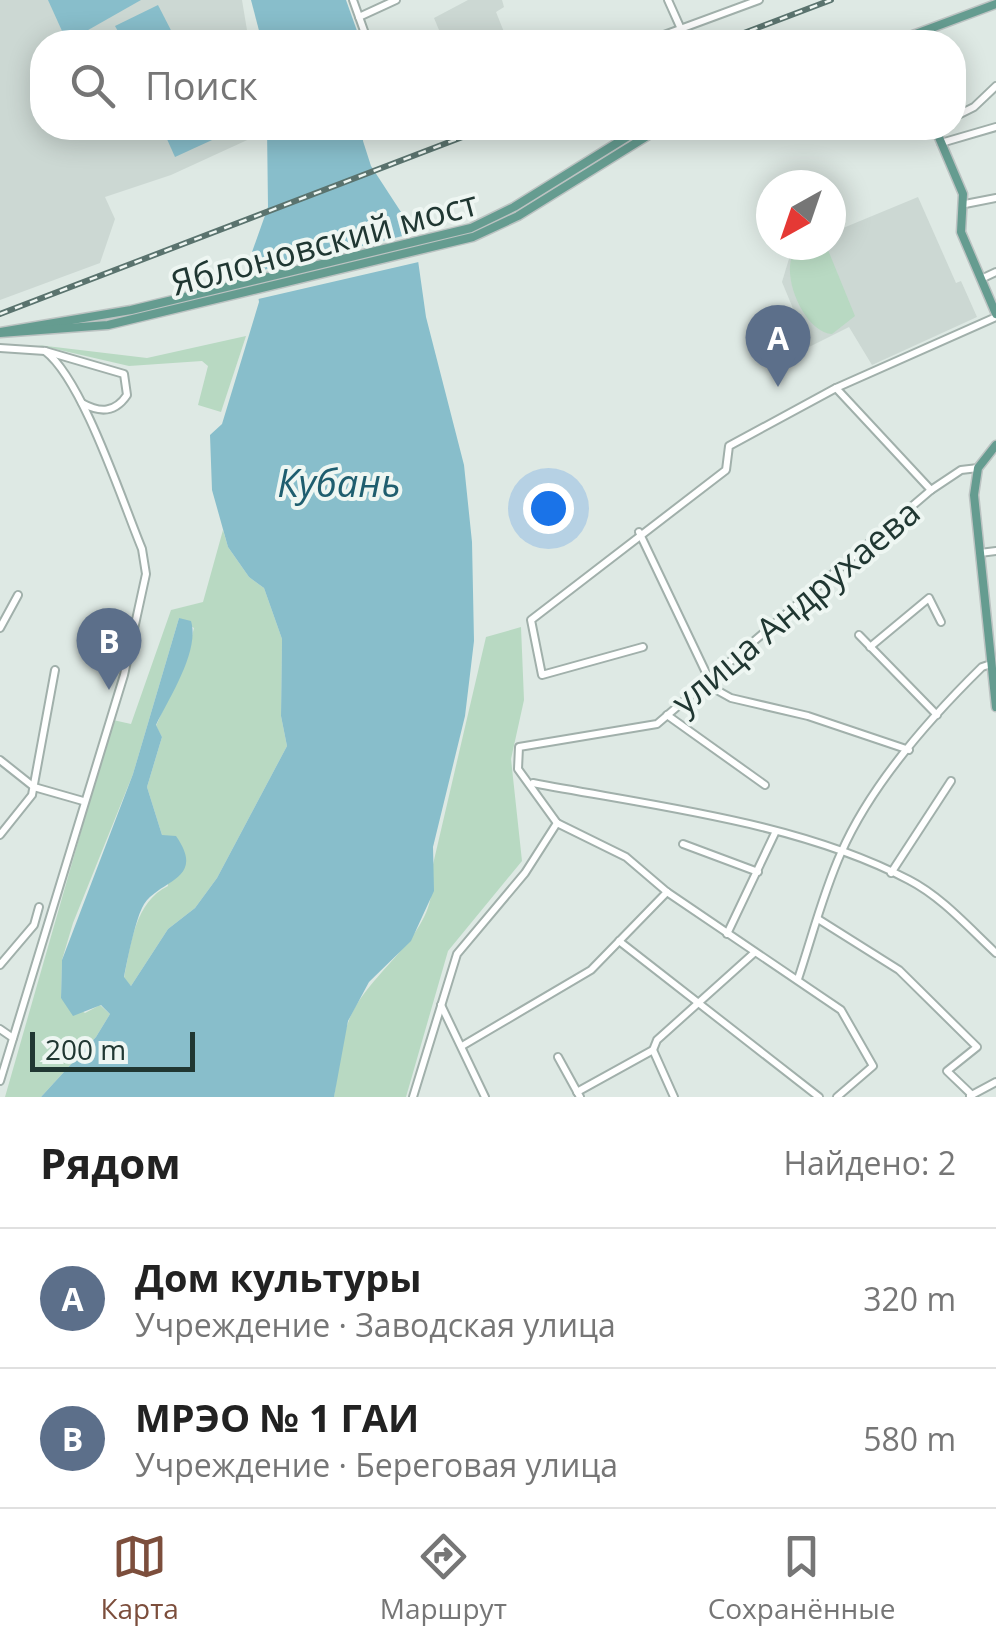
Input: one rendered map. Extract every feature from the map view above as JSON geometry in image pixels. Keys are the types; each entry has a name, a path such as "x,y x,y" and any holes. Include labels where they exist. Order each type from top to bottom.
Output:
{"main road":[{"path":"928,30 996,4"},
{"name":"Яблоновский мост","path":"0,332 142,312 440,236 516,212 623,140"},
{"path":"941,140 965,204 961,232 996,315"},
{"path":"996,445 978,468 974,496 996,707"}],"street":[{"path":"353,0 364,30"},
{"path":"359,17 396,0"},
{"path":"668,0 681,29 759,0"},
{"path":"966,108 996,86"},
{"path":"966,136 996,127"},
{"path":"942,143 952,140"},
{"path":"965,204 996,198"},
{"path":"981,279 996,272"},
{"path":"643,647 546,676 540,672 530,623 639,532 726,470 729,446 836,388 996,315"},
{"path":"0,348 45,352 118,368 126,379 127,395 115,408 102,411 81,402"},
{"path":"0,1081 124,675 146,566 81,402 65,373 45,352"},
{"path":"65,373 73,359"},
{"path":"836,388 931,490"},
{"name":"улица Андрухаева","path":"557,823 518,769 519,747 657,724 931,490 961,470 978,468"},
{"path":"639,532 706,681 731,698 808,716 909,750"},
{"path":"978,553 996,551"},
{"path":"0,628 18,595"},
{"path":"870,647 930,598 941,622"},
{"path":"859,635 937,715"},
{"path":"798,978 841,852 872,798 937,715 982,667 992,664"},
{"path":"0,834 34,788 55,670"},
{"path":"666,716 766,784"},
{"path":"0,760 34,788 83,801"},
{"path":"891,873 951,780"},
{"path":"531,783 696,813 841,852 891,873 945,906 996,953"},
{"path":"413,1097 440,1004 466,939 525,873 557,823 626,857 666,892 841,1010 873,1066 838,1097"},
{"path":"727,934 774,833"},
{"path":"683,844 758,872"},
{"path":"462,1046 591,970 666,892"},
{"path":"0,965 34,925 38,907"},
{"path":"818,920 899,970 977,1047 947,1072 970,1096 996,1082"},
{"path":"619,941 819,1097"},
{"path":"674,1097 654,1050 656,1040 754,953"},
{"path":"440,1004 485,1097"},
{"path":"0,1029 14,1038"},
{"path":"558,1057 579,1094 654,1050"},
{"path":"0,1065 8,1056"}],"shaded area":[{"path":"0,0 242,0 247,30 30,30 30,140 247,140 171,175 105,197 115,219 100,263 0,300"},
{"path":"468,0 502,0 504,7 496,12 503,30 439,30 434,18"},
{"path":"918,197 956,283 961,281 977,317 872,365 849,327 809,347 782,282 789,260 846,260 846,227"}],"green space":[{"path":"832,260 855,316 832,334 812,324 792,288 790,262"},
{"path":"246,336 221,412 198,405 208,366 202,361 129,366 38,345 147,358"},
{"path":"223,530 228,547 249,577 264,588 282,639 281,716 287,746 217,878 195,908 168,929 131,986 124,978 136,925 148,902 168,886 162,835 147,787 162,737 156,726 187,655 194,628 179,618 133,774 62,960 61,998 85,1013 100,1005 110,1014 96,1037 41,1097 5,1097 113,720 131,724 171,610 203,602"},
{"path":"521,627 524,700 511,759 522,861 448,951 406,1097 334,1097 349,1020 425,915 431,895 431,873 486,637"}],"water":[{"path":"48,0 141,0 88,30 62,30"},
{"path":"251,0 346,0 357,30 259,30"},
{"path":"158,5 171,30 117,30 115,26"},
{"path":"167,140 212,140 175,157"},
{"name":"Кубань","path":"267,140 363,140 371,166 414,232 426,317 464,465 472,542 474,641 465,716 433,847 434,891 411,941 369,982 348,1021 334,1097 41,1097 96,1037 110,1014 101,1005 73,1016 61,998 62,960 133,774 179,618 191,621 191,646 182,674 156,725 162,737 147,787 162,835 176,836 186,863 183,871 142,908 124,977 131,986 168,929 195,908 217,878 287,746 281,716 282,639 264,588 249,577 228,547 212,490 210,435 222,424 259,302 252,252 268,207"}],"pier":[{"path":"419,232 423,261 254,300 251,273"}],"railway":[{"path":"752,30 831,0"},
{"path":"0,314 455,140"}],"place":[{"name":"Дом культуры","path":"778,387"},
{"name":"МРЭО № 1 ГАИ","path":"109,690"}]}
